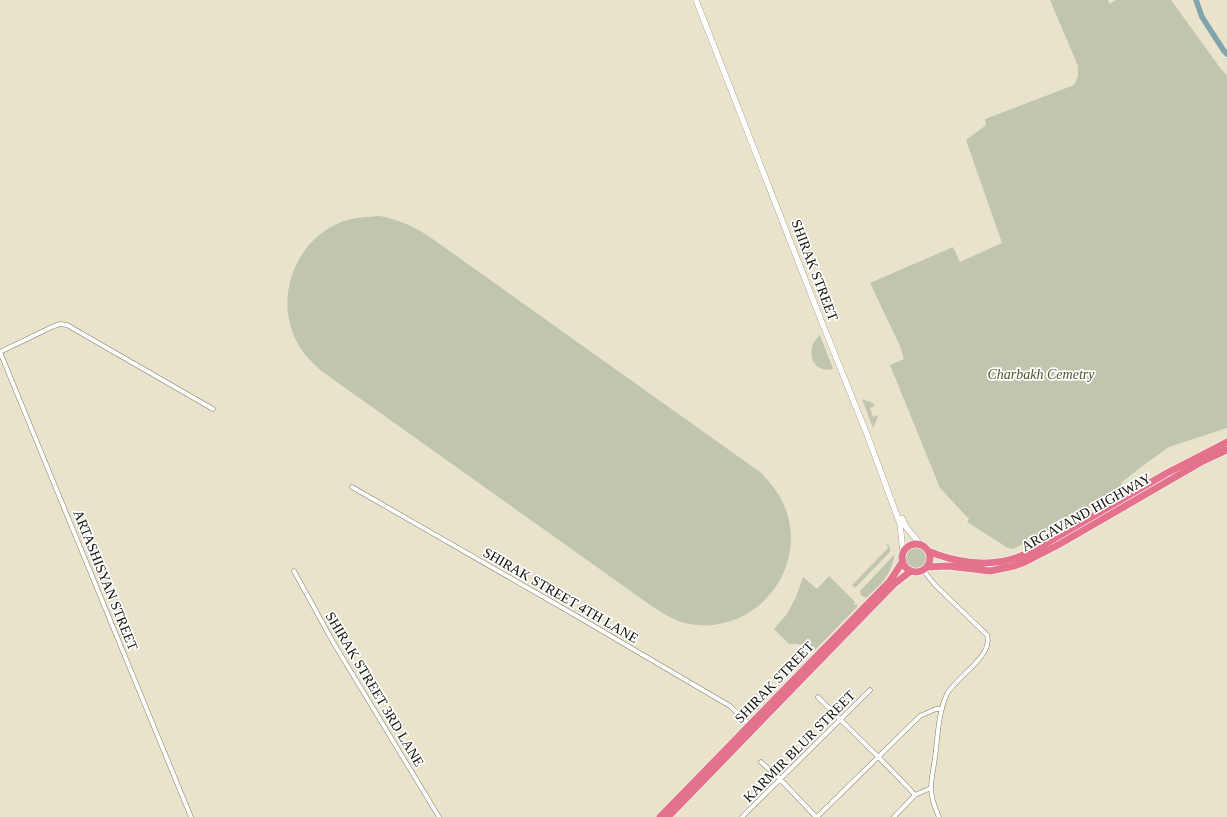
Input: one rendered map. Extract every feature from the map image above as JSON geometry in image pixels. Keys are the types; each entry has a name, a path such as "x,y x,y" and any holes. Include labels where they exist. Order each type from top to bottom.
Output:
{"highway":[{"name":"ARGAVAND HIGHWAY","path":"928,551 940,556 982,563 997,562 1019,557 1038,548 1167,473 1227,442"},
{"name":"ARGAVAND HIGHWAY","path":"925,569 948,566 990,570 1014,566 1025,562 1058,545 1203,460 1227,450"},
{"path":"903,552 913,544 921,544"},
{"name":"SHIRAK STREET","path":"921,544 926,547 928,551"},
{"path":"902,561 906,568 911,571 916,572 925,569 930,560 928,551"},
{"name":"SHIRAK STREET","path":"668,817 890,581 902,561 903,552"},
{"name":"SHIRAK STREET","path":"660,817 894,584 911,571"}],"main road":[{"name":"SHIRAK STREET","path":"696,0 893,504 901,528 903,552"},
{"name":"SHIRAK STREET","path":"699,0 903,522 921,544"}],"street":[{"path":"0,352 61,324 213,409"},
{"name":"ARTASHISYAN STREET","path":"0,352 191,817"},
{"name":"SHIRAK STREET 4TH LANE","path":"352,487 730,706 752,727"},
{"path":"925,569 935,585 987,635 988,638 988,643 983,654 948,691 942,709 931,788 933,804 939,817"},
{"name":"SHIRAK STREET 3RD LANE","path":"294,571 333,642 439,817"},
{"name":"KARMIR BLUR STREET","path":"742,817 870,690"},
{"path":"818,697 879,756 916,795"},
{"path":"761,762 817,817 920,716 936,709 942,709"},
{"path":"894,817 916,795 931,788"}],"green space":[{"name":"Charbakh Cemetry","path":"1050,0 1108,0 1110,4 1116,0 1171,0 1221,69 1227,75 1227,428 1169,447 1122,482 1119,491 1058,526 1013,549 1008,548 967,522 969,519 940,488 890,365 904,359 900,346 870,283 953,247 960,262 1002,243 966,140 986,125 985,119 1074,85 1078,76 1078,66"},
{"path":"380,216 405,223 427,235 760,472 782,500 789,521 791,543 787,564 778,584 765,600 748,613 729,622 708,625 685,623 668,616 653,607 320,370 299,346 290,325 287,306 289,288 294,271 302,255 313,241 327,229 348,220 362,217"},
{"path":"820,335 833,369 825,370 819,368 812,359 812,346"},
{"path":"862,399 873,403 875,406 870,408 873,417 877,415 878,417 873,428"},
{"path":"887,544 890,552 855,588 852,585 888,548"},
{"path":"916,547 920,548 926,554 926,562 920,568 916,569 912,568 906,562 905,558 906,554 912,548"},
{"path":"895,554 891,568 881,584 866,598 861,595 860,591"},
{"path":"829,576 855,602 854,604 857,604 857,607 814,651 802,645 789,644 774,629 787,614 796,597 803,577 817,589"}],"waterway":[{"path":"1196,0 1202,17 1227,54"}]}
